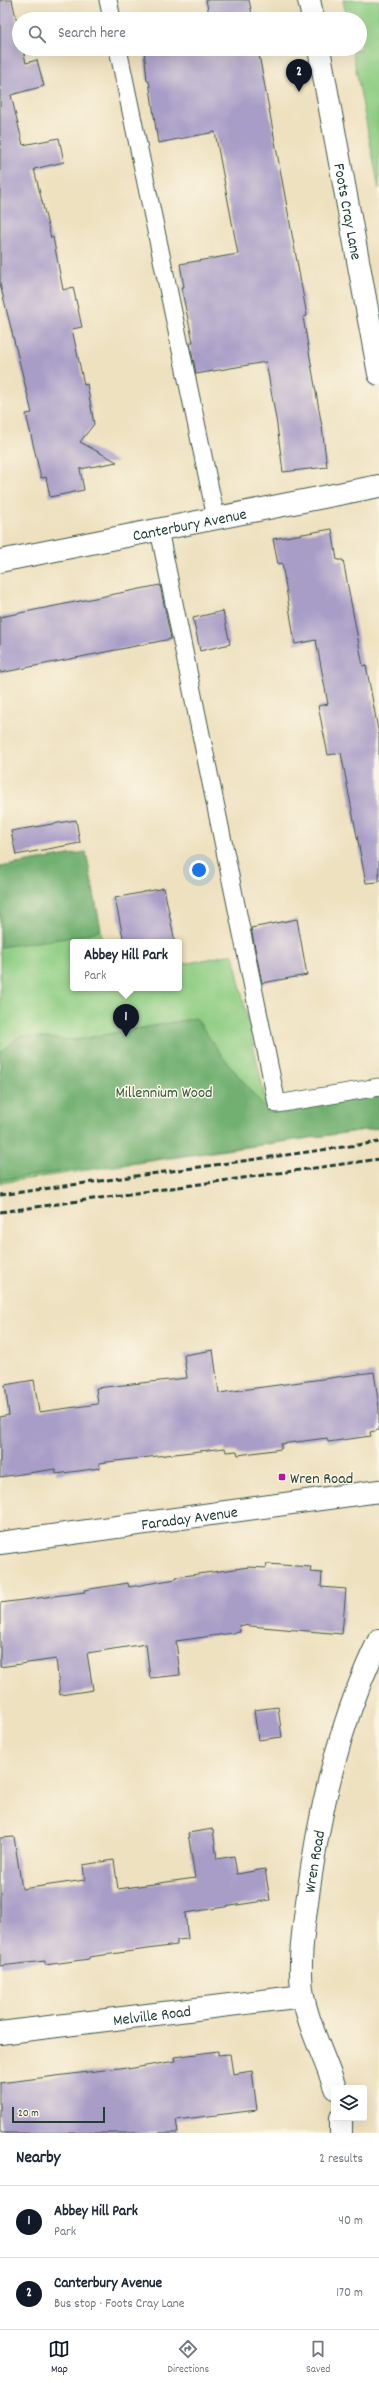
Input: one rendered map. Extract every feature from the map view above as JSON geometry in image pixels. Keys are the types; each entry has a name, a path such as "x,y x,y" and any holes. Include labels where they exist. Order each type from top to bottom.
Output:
{"street":[{"path":"309,0 312,12"},
{"name":"Foots Cray Lane","path":"320,56 379,374"},
{"name":"Canterbury Avenue","path":"0,561 379,486"},
{"name":"Faraday Avenue","path":"0,1543 379,1491"},
{"name":"Wren Road","path":"334,2085 312,2028 303,1996 302,1957 305,1918 322,1810 335,1755 379,1640"},
{"name":"Melville Road","path":"0,2033 303,1996"},
{"path":"341,2121 341,2133"}],"lane":[{"path":"108,0 111,12"},
{"path":"119,56 216,518"},
{"path":"159,530 277,1104 379,1087"}],"green space":[{"path":"343,0 379,0 379,189 353,56 367,56 367,12 346,12"},
{"path":"86,852 102,939 70,939 70,991 182,991 182,964 233,954 268,1112 379,1094 379,1128 0,1183 0,867"},
{"path":"86,852 101,930 81,936 0,947 0,867"},
{"name":"Millennium Wood","path":"196,1018 223,1057 268,1112 379,1094 379,1128 0,1180 0,1052 20,1036 75,1040"}],"building":[{"path":"0,0 12,0 15,12 12,12 12,56 24,56 26,63 37,60 44,86 11,95 23,145 59,138 64,162 34,169 51,238 53,237 63,290 73,287 82,327 72,329 84,385 87,384 94,424 80,442 117,462 80,469 84,490 50,497 46,477 41,478 26,414 32,413 0,284"},
{"path":"206,0 249,0 252,12 209,12"},
{"path":"145,56 259,56 307,316 303,317 322,427 327,467 283,472 277,425 266,362 196,374 190,343 193,342 181,287 184,287 180,264 238,254 215,132 158,143 149,81 147,81"},
{"path":"332,529 337,560 343,560 363,666 366,665 379,735 379,882 366,883 341,753 328,755 318,706 328,704 316,640 295,644 282,563 278,564 273,539"},
{"path":"160,585 171,639 0,673 0,617"},
{"path":"223,611 230,644 200,651 193,618"},
{"path":"76,820 80,843 16,855 11,831"},
{"path":"164,888 174,939 123,939 115,898"},
{"path":"297,919 307,975 262,983 251,928"},
{"path":"213,1350 219,1393 374,1372 379,1407 379,1430 370,1432 371,1436 328,1442 327,1438 281,1444 281,1449 238,1455 237,1451 226,1452 225,1448 99,1463 100,1468 56,1474 56,1469 0,1477 0,1417 9,1415 5,1385 34,1380 39,1412 98,1404 96,1388 187,1378 184,1355"},
{"path":"267,1564 311,1567 310,1572 322,1573 321,1587 346,1589 342,1634 239,1625 240,1632 176,1641 180,1675 150,1678 146,1644 87,1653 93,1690 60,1695 56,1659 0,1667 0,1603 85,1592 84,1590 128,1583 129,1587 176,1579 176,1577 249,1567 266,1568"},
{"path":"278,1707 282,1737 258,1740 254,1710"},
{"path":"213,1829 217,1859 234,1856 237,1874 265,1869 270,1900 185,1913 188,1939 177,1940 177,1945 89,1957 89,1959 45,1965 45,1961 0,1966 0,1838 14,1837 22,1889 85,1880 83,1865 114,1860 118,1889 195,1878 188,1833"},
{"path":"218,2051 218,2055 230,2054 233,2074 252,2071 257,2110 176,2120 178,2133 0,2133 0,2083 128,2067 128,2069 175,2061 174,2057"}],"railway":[{"path":"0,1195 379,1142"},
{"path":"0,1212 379,1159"}],"place":[{"name":"Canterbury Avenue","path":"299,92"},
{"name":"Abbey Hill Park","path":"126,1037"},
{"name":"Wren Road","path":"282,1477"}]}
